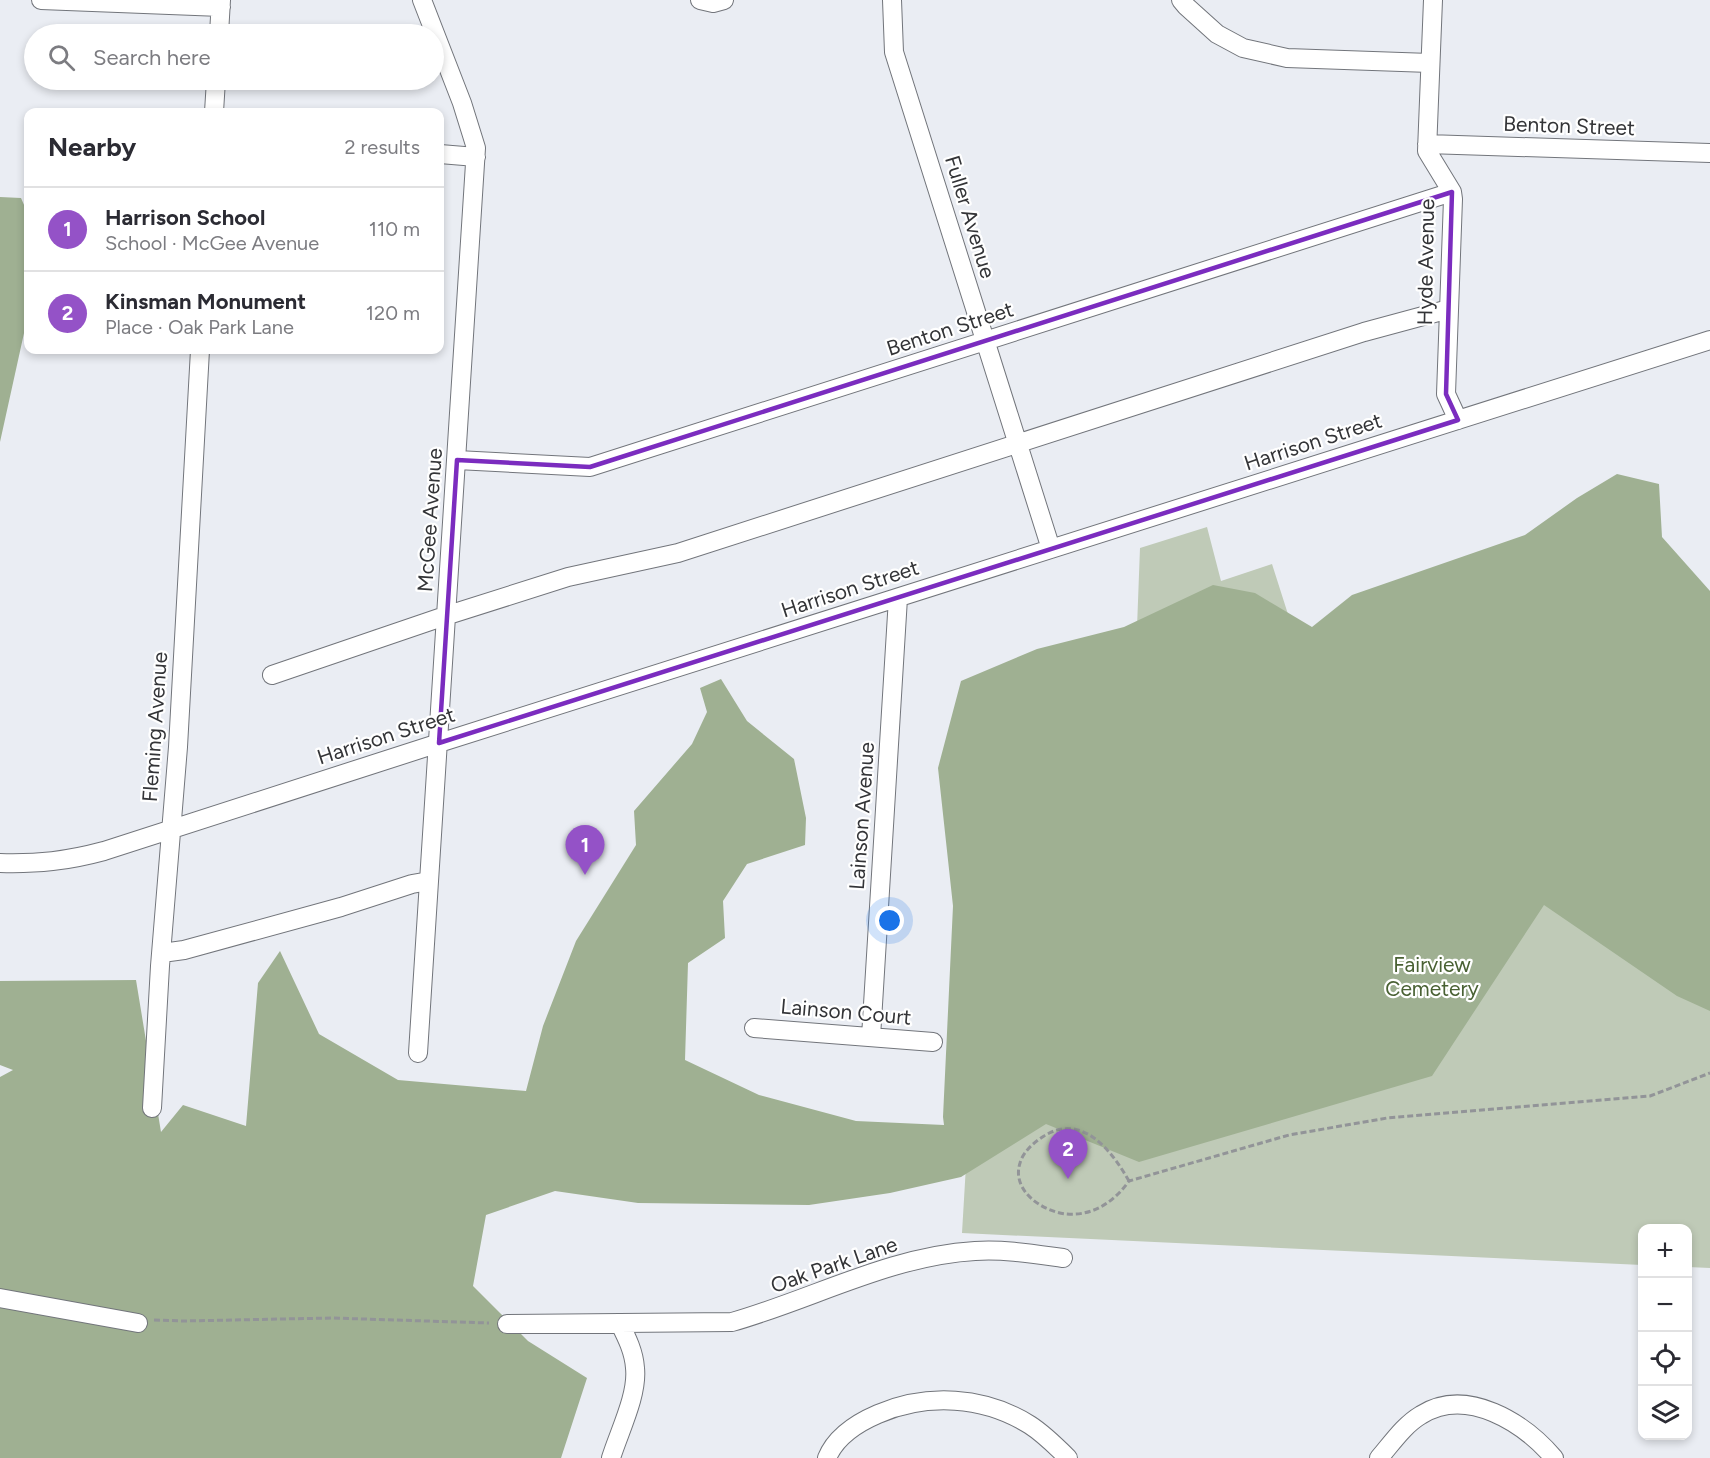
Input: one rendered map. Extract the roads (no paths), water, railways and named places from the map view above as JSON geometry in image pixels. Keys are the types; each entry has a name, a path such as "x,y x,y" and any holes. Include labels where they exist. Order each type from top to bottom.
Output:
{"street":[{"path":"41,0 221,4 220,24"},
{"name":"McGee Avenue","path":"422,0 431,24"},
{"path":"700,0 713,3 724,0"},
{"name":"Fuller Avenue","path":"892,0 894,52 1051,549"},
{"path":"1181,0 1217,34 1243,48 1287,58 1430,63"},
{"name":"Hyde Avenue","path":"1433,0 1427,151 1452,192 1453,199 1446,394 1458,420"},
{"name":"McGee Avenue","path":"418,1053 476,157 476,148 462,103 444,57"},
{"path":"213,108 215,90"},
{"name":"Benton Street","path":"1427,144 1710,153"},
{"path":"444,154 476,157"},
{"name":"Benton Street","path":"457,460 590,467 1452,192"},
{"path":"272,675 568,577 678,553 1364,332 1449,309"},
{"name":"Harrison Street","path":"0,863 48,863 70,860 1710,340"},
{"name":"Fleming Avenue","path":"152,1108 178,747 200,354"},
{"name":"Lainson Avenue","path":"871,1037 898,598"},
{"path":"162,953 184,951 429,881"},
{"name":"Lainson Court","path":"754,1028 933,1042"},
{"name":"Oak Park Lane","path":"507,1324 732,1322 759,1315 889,1267 950,1254 1002,1251 1063,1258"},
{"path":"0,1298 138,1323"},
{"path":"610,1458 633,1390 636,1370 632,1352 620,1324"},
{"path":"827,1458 843,1436 866,1419 889,1409 938,1400 968,1401 1004,1412 1029,1424 1047,1437 1068,1458"},
{"path":"1379,1458 1407,1426 1421,1415 1435,1408 1454,1404 1480,1408 1512,1420 1527,1430 1554,1458"}],"place":[{"name":"Harrison School","path":"585,875"},
{"name":"Kinsman Monument","path":"1068,1179"}],"park label":[{"name":"Fairview Cemetery","path":"1432,977"}]}
